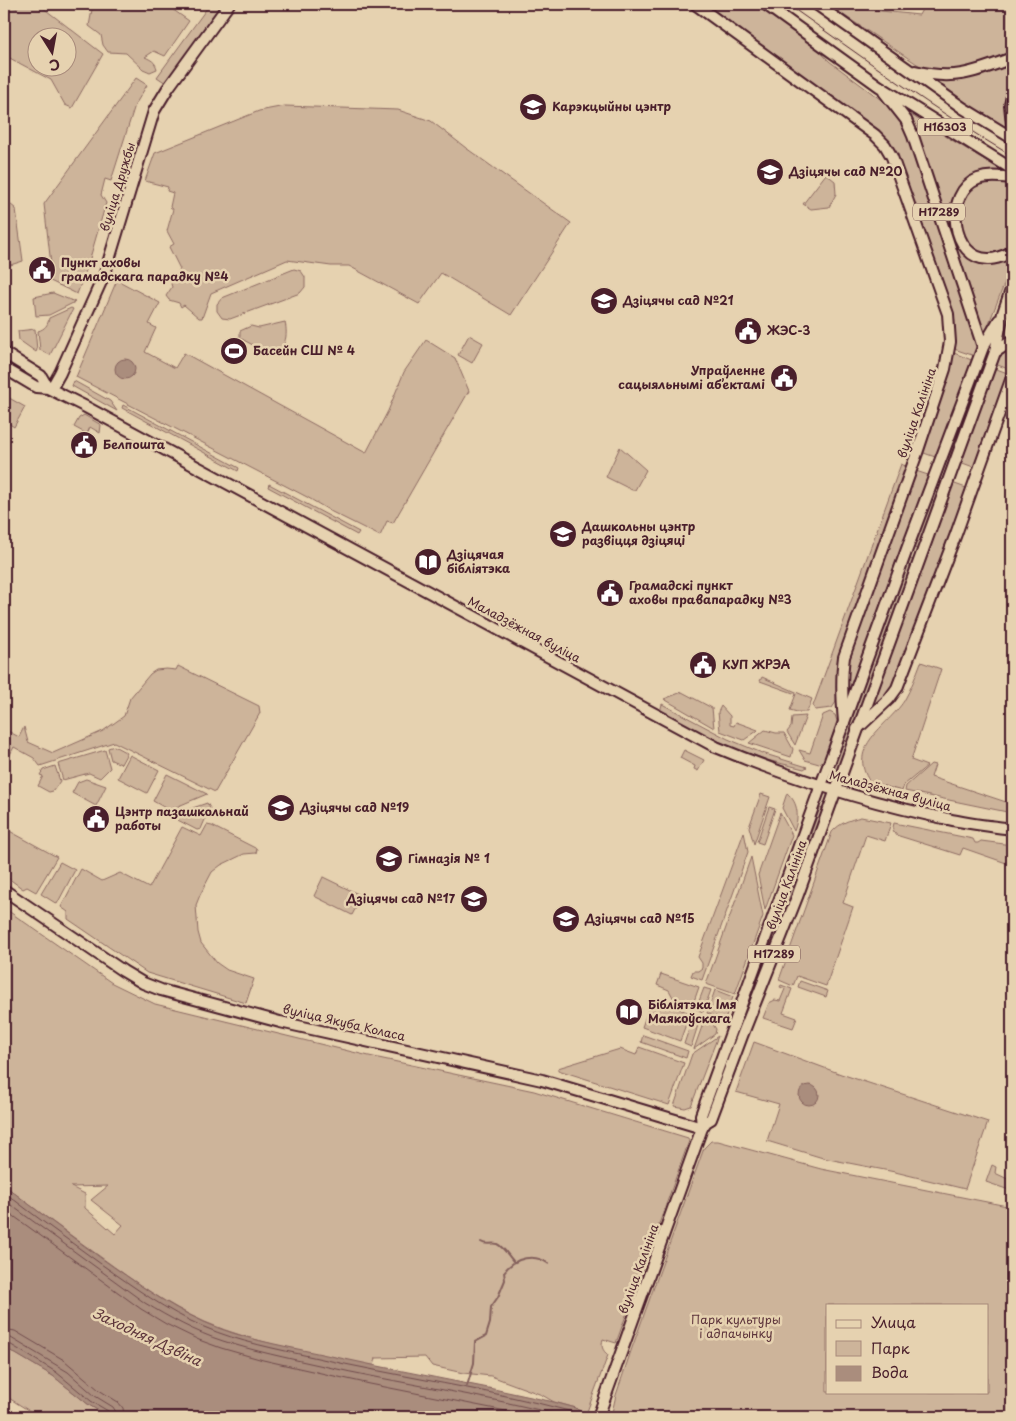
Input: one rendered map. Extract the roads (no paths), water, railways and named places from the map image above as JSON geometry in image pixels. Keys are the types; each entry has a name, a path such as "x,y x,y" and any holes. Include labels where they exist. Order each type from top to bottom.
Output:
{"main road":[{"name":"вуліца Дружбы","path":"49,388 60,373 105,273 154,111 168,88 229,4"},
{"name":"вуліца Калініна","path":"695,4 875,135 885,145 892,157 948,314 950,342 946,369 844,657 841,691 844,726"},
{"name":"Н16303","path":"765,4 878,86 1012,169"},
{"name":"Н16303","path":"816,4 963,108 1012,138"},
{"path":"907,69 933,76 954,76 977,71 1012,58"},
{"name":"Н17289","path":"878,86 906,120 983,347"},
{"path":"1012,96 1010,105 1012,124"},
{"name":"Н17289","path":"1012,178 990,176 977,179 965,188 958,201 955,216 958,232 965,246 977,256 989,259 1000,258 1012,252"},
{"name":"вуліца Калініна","path":"702,1128 711,1118 836,790 995,352 1003,313 1012,287"},
{"name":"вуліца Калініна","path":"598,1417 702,1128 702,1115 907,549 983,347 1003,313"},
{"path":"995,352 1012,341"},
{"name":"Маладзёжная вуліца","path":"4,353 42,376 49,388"},
{"name":"Маладзёжная вуліца","path":"4,368 36,387 49,388 716,747 764,767 836,790 921,813 1012,829"},
{"name":"вуліца Калініна","path":"857,730 882,706 897,688 956,534 1012,377"},
{"path":"965,396 977,400"},
{"path":"907,549 921,554"},
{"path":"868,698 871,706 874,708 882,706"},
{"name":"вуліца Якуба Коласа","path":"4,890 122,971 143,983 161,990 280,1022 542,1080 702,1128"}],"water":[{"path":"121,359 129,359 135,365 135,373 129,379 121,379 115,373 115,365"},
{"path":"809,1085 816,1088 819,1095 816,1102 809,1105 802,1102 799,1095 802,1088"},
{"name":"Заходняя Дзвіна","path":"4,1185 138,1284 177,1308 217,1328 274,1344 554,1402 576,1408 587,1417 109,1417 89,1405 53,1376 4,1347"}],"waterway":[{"path":"481,1242 500,1245 514,1262"},
{"path":"467,1386 474,1363 475,1342 486,1336 490,1323 491,1307 498,1297 505,1280 504,1272 514,1263 525,1258 538,1258 549,1264"}],"tram line":[{"path":"787,4 926,101 1012,156"}],"place":[{"name":"Карэкцыйны цэнтр","path":"533,107"},
{"name":"Дзіцячы сад №20","path":"770,172"},
{"name":"Пункт аховы грамадскага парадку №4","path":"42,270"},
{"name":"Дзіцячы сад №21","path":"604,301"},
{"name":"ЖЭС-3","path":"748,331"},
{"name":"Басейн СШ № 4","path":"234,351"},
{"name":"Упраўленне сацыяльнымі абʼектамі","path":"784,378"},
{"name":"Белпошта","path":"84,445"},
{"name":"Дашкольны цэнтр развіцця дзіцяці","path":"563,534"},
{"name":"Дзіцячая бібліятэка","path":"428,562"},
{"name":"Грамадскі пункт аховы правапарадку №3","path":"610,593"},
{"name":"КУП ЖРЭА","path":"703,665"},
{"name":"Дзіцячы сад №19","path":"281,808"},
{"name":"Цэнтр пазашкольнай работы","path":"96,819"},
{"name":"Гімназія № 1","path":"389,859"},
{"name":"Дзіцячы сад №17","path":"474,899"},
{"name":"Дзіцячы сад №15","path":"566,919"},
{"name":"Бібліятэка Імя Маякоўскага","path":"629,1012"}],"park label":[{"name":"Парк культуры і адпачынку","path":"736,1327"}]}
